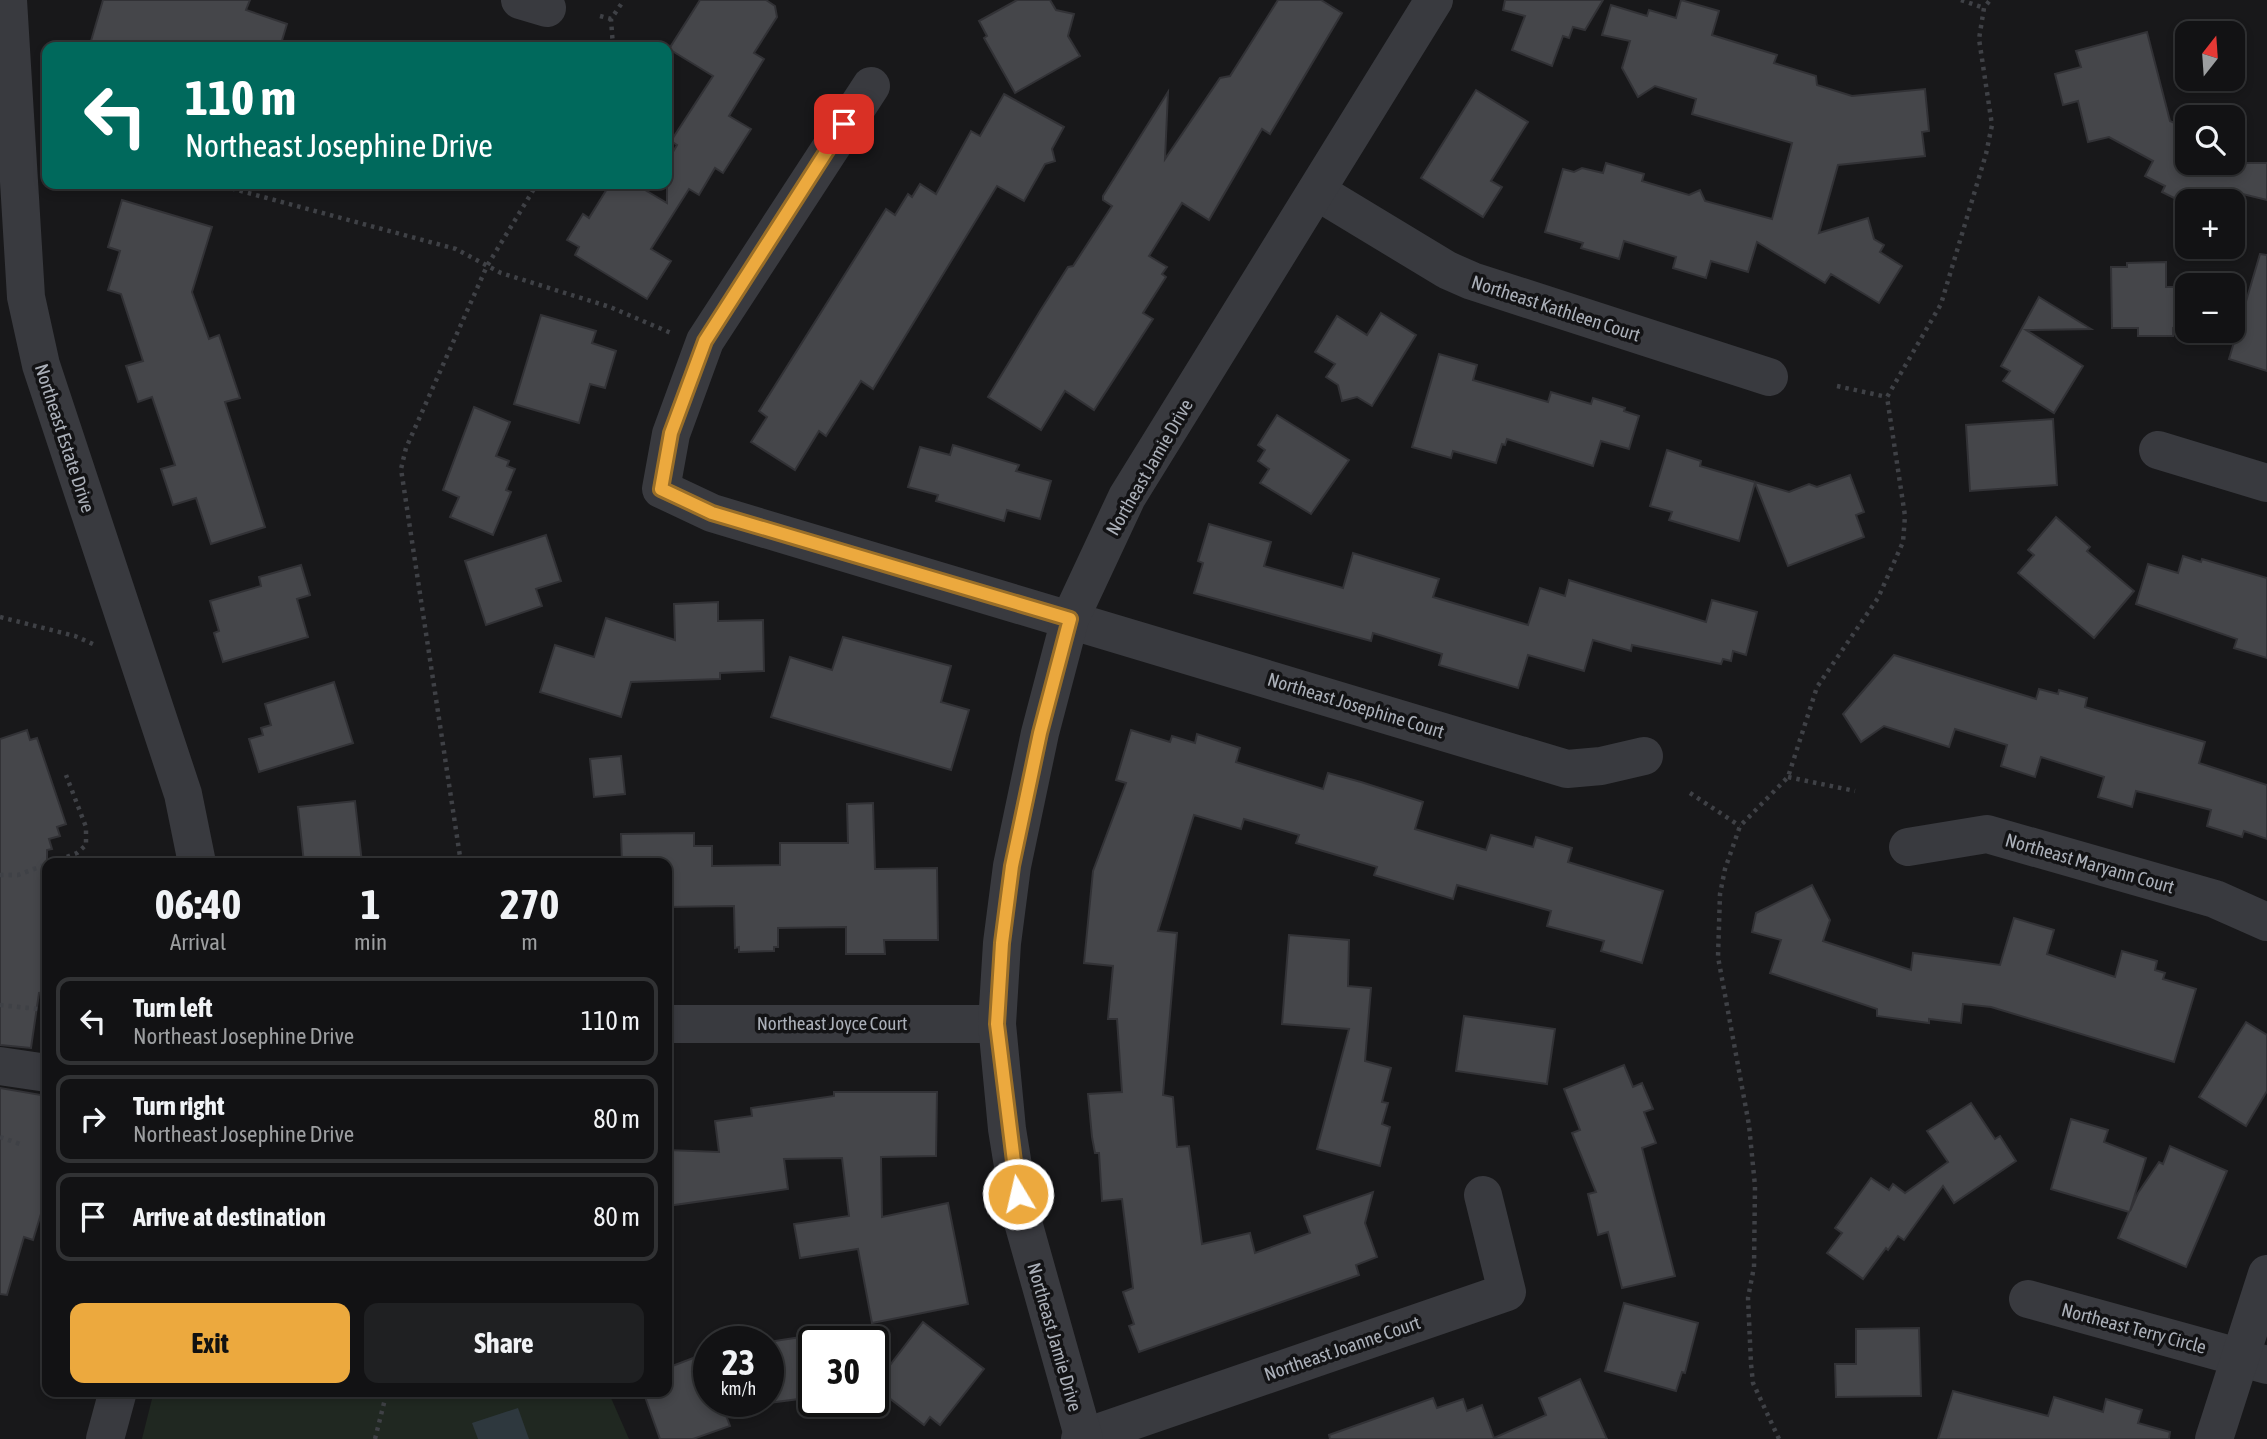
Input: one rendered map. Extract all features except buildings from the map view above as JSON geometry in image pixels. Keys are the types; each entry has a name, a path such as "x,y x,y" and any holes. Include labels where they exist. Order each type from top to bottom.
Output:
{"street":[{"name":"Northeast Estate Drive","path":"8,0 13,298 41,365 183,794 196,858"},
{"name":"Northeast Jamie Drive","path":"1082,1439 1021,1215 1007,1129 997,1024 1002,943 1012,866 1040,733 1070,619 1127,497 1318,192 1434,0"},
{"name":"Northeast Josephine Court","path":"871,86 705,341 671,433 661,489 712,513 1567,769 1601,766 1644,756"},
{"name":"Northeast Kathleen Court","path":"1318,192 1447,270 1472,281 1769,377"},
{"path":"2158,450 2267,483"},
{"name":"Northeast Maryann Court","path":"1908,847 1987,834 2215,899 2255,914 2267,922"},
{"name":"Northeast Joyce Court","path":"672,1024 997,1024"},
{"path":"0,1066 42,1072"},
{"name":"Northeast Joanne Court","path":"1082,1439 1507,1292 1483,1195"},
{"path":"2214,1439 2253,1361 2267,1274"},
{"name":"Northeast Terry Circle","path":"2028,1299 2253,1361"},
{"path":"105,1439 116,1397"}],"path":[{"path":"613,42 611,19 624,0"},
{"path":"1961,0 1984,8"},
{"path":"1779,1439 1753,1383 1752,1374 1747,1324 1756,1234 1754,1161 1718,957 1720,894 1724,869 1740,826 1788,777 1818,687 1872,608 1903,542 1905,516 1887,397 1941,304 1988,147 1991,115 1979,57 1984,8 1990,0"},
{"path":"600,16 611,19"},
{"path":"234,189 456,249 487,266 610,307 675,334"},
{"path":"460,858 401,469 406,447 487,266 534,189"},
{"path":"1838,386 1887,397"},
{"path":"0,617 75,636 95,646"},
{"path":"64,858 77,853 86,845 86,827 66,775"},
{"path":"1788,777 1855,791"},
{"path":"1690,793 1740,826"},
{"path":"0,875 18,875 42,866"},
{"path":"0,1005 42,1009"},
{"path":"0,1136 20,1144"},
{"path":"375,1439 386,1397"}],"shaded area":[{"path":"152,1397 611,1397 629,1439 142,1439"},
{"path":"518,1408 529,1439 478,1439 472,1423"}],"route":[{"path":"844,124 705,341 671,433 661,489 712,513 1070,619 1040,733 1012,866 1002,943 997,1024 1007,1129 1018,1194"}]}
